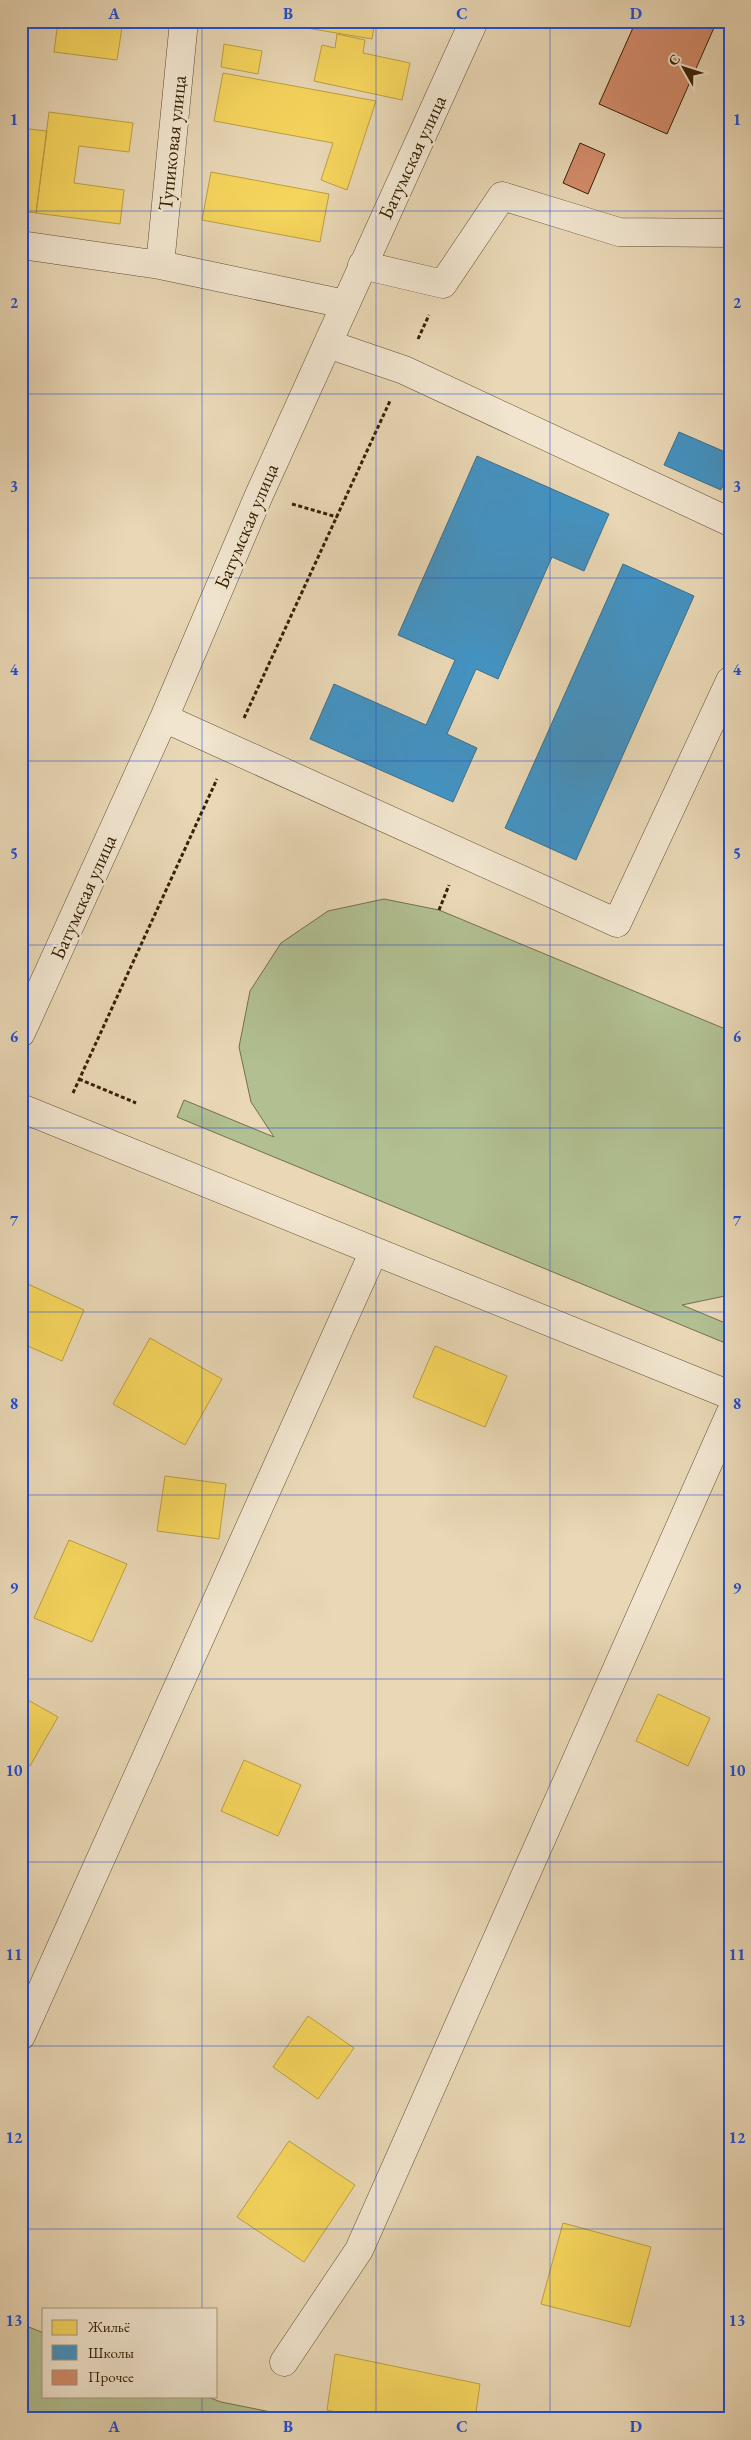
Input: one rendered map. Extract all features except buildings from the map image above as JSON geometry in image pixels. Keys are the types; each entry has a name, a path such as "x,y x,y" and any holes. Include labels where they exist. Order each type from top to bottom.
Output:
{"street":[{"name":"Тупиковая улица","path":"160,265 184,21"},
{"name":"Батумская улица","path":"21,1033 164,718 259,494 474,21"},
{"path":"362,266 443,284 502,196 619,232 730,233"},
{"path":"21,246 160,265 345,304"},
{"path":"328,344 404,370 730,522"},
{"path":"164,718 617,923 730,681"},
{"path":"21,1108 730,1395"},
{"path":"21,2036 374,1251"},
{"path":"284,2362 359,2250 730,1414"}],"path":[{"path":"59,1124 443,284"},
{"path":"79,1079 136,1103"}],"green space":[{"path":"384,899 439,910 730,1031 730,1292 725,1296 682,1305 730,1325 730,1345 177,1117 184,1100 274,1137 251,1102 239,1047 250,991 281,943 328,911"},
{"path":"21,2324 42,2332 42,2398 210,2398 221,2402 306,2419 21,2419"}]}
